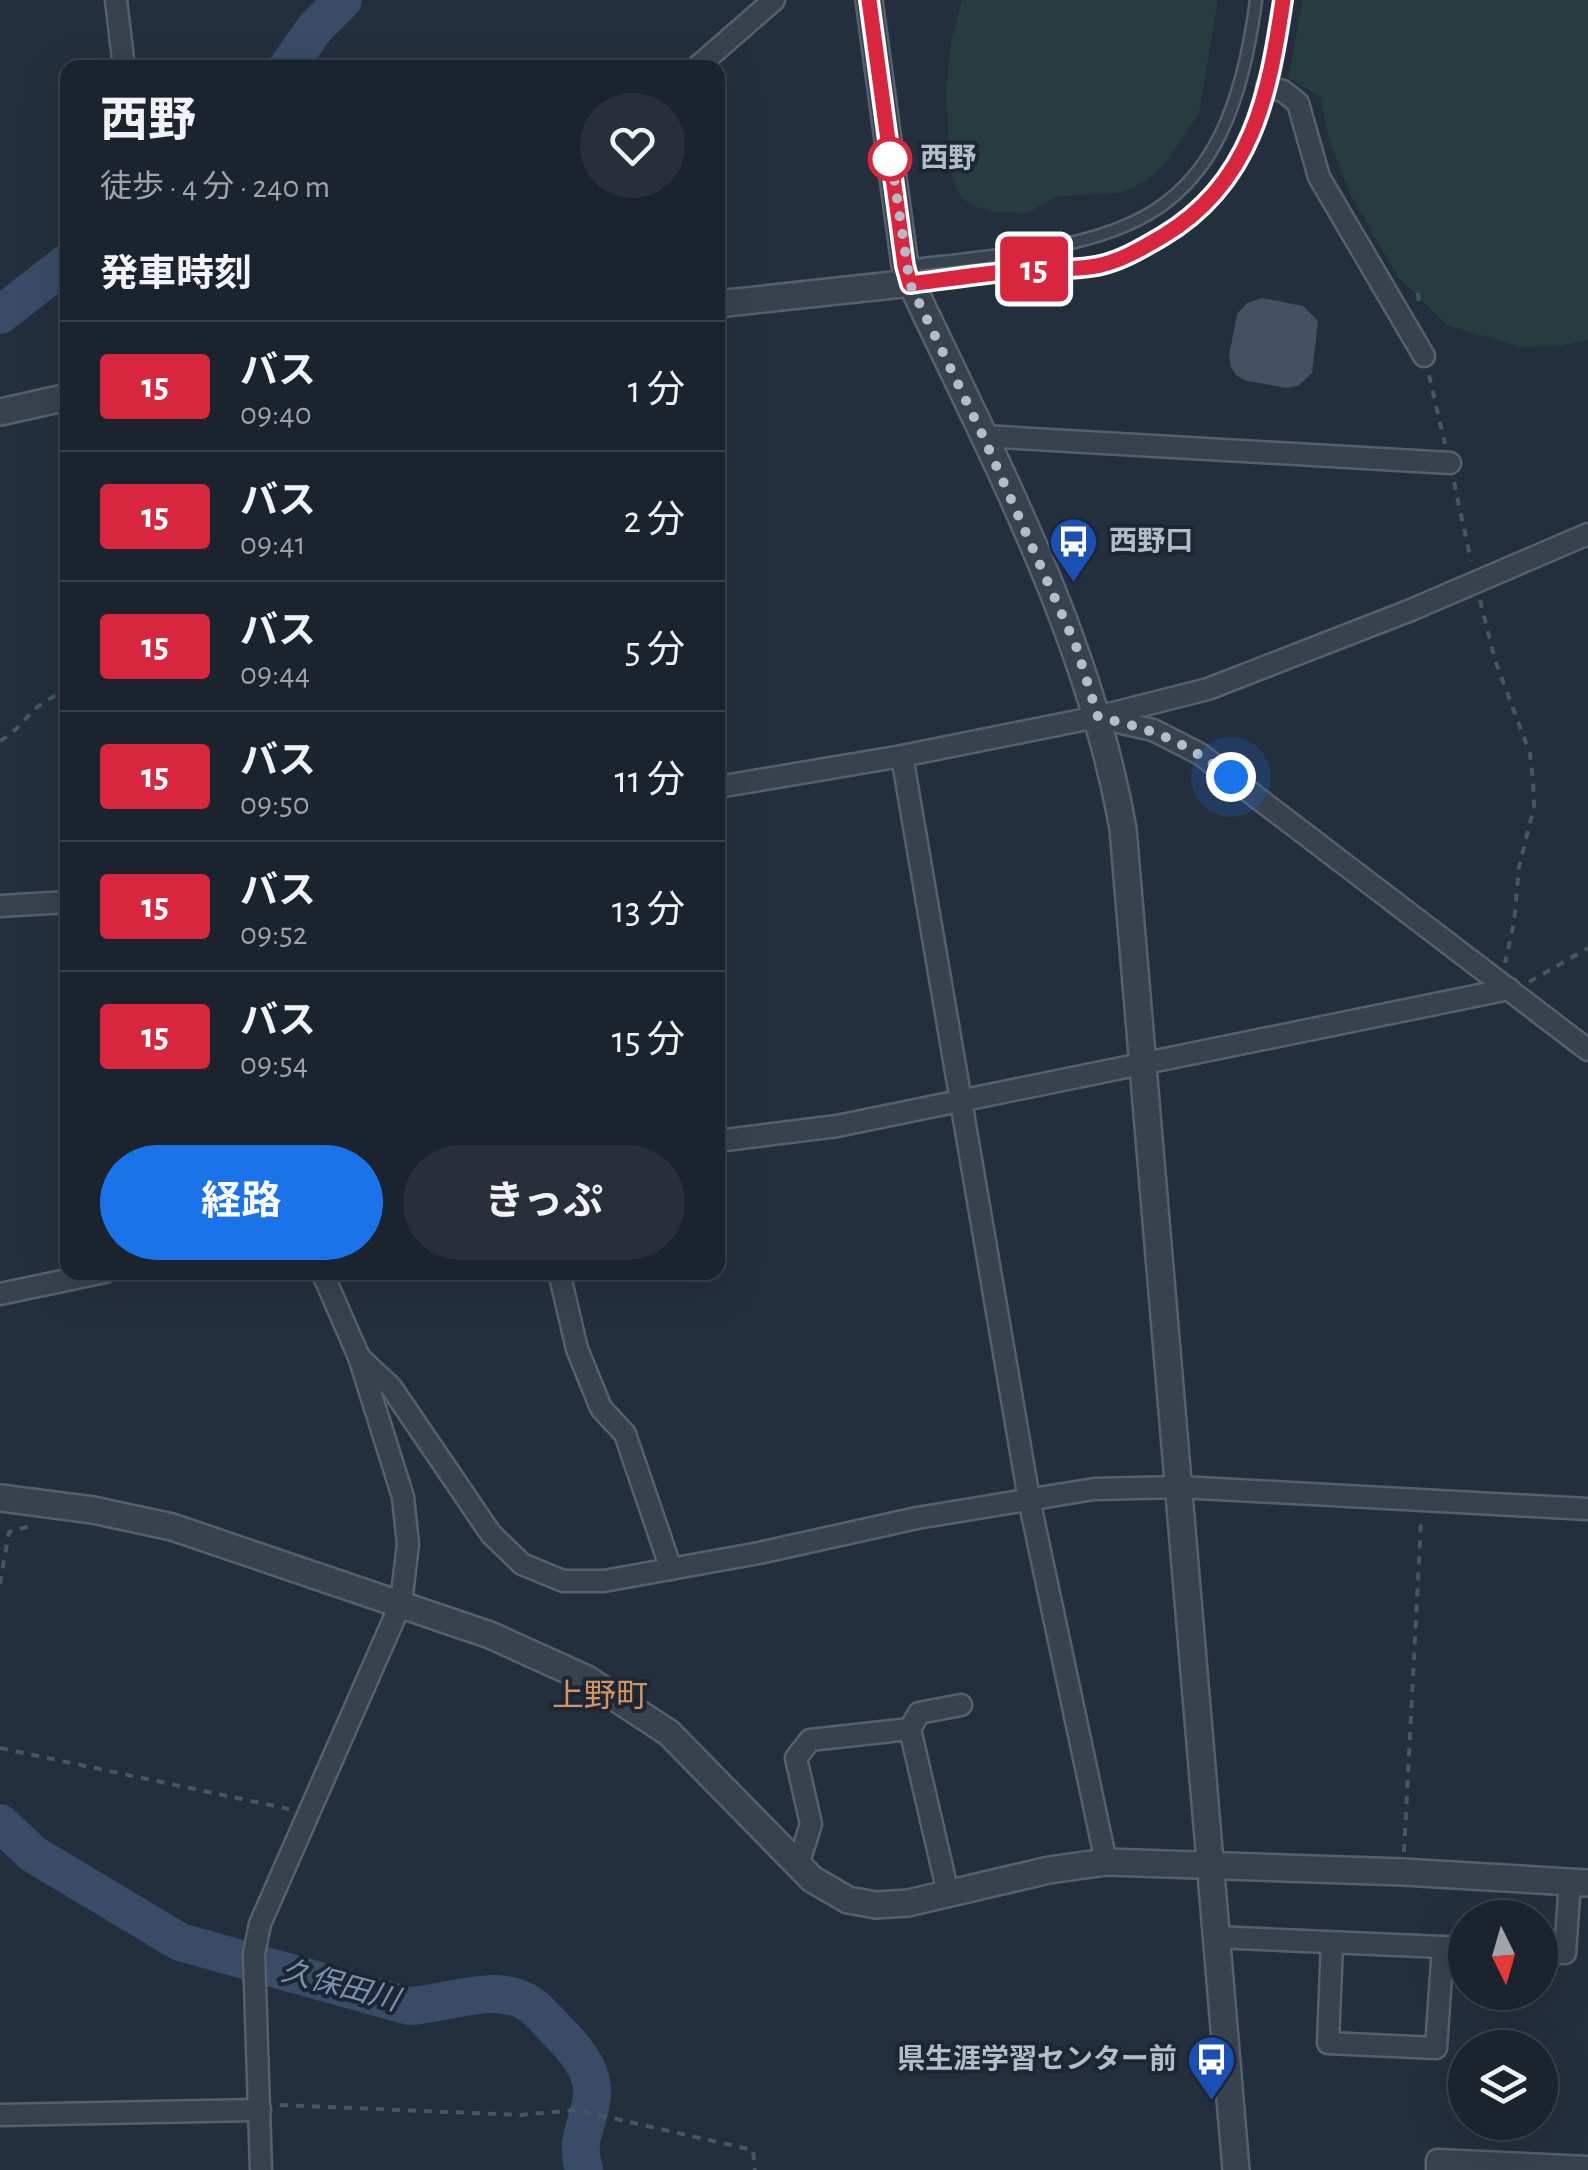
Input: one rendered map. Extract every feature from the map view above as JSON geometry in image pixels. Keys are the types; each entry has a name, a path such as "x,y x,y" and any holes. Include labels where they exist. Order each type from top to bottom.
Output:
{"street":[{"path":"116,0 123,60"},
{"path":"705,60 774,0"},
{"path":"869,0 908,275 1076,646 1114,772 1124,829 1236,2170"},
{"path":"1268,87 1298,103 1319,177 1424,356"},
{"path":"725,303 908,275"},
{"path":"0,412 60,398"},
{"path":"983,436 1450,462"},
{"path":"725,786 1098,717 1208,689 1411,610 1588,534"},
{"path":"1098,717 1153,730 1200,754 1588,1050"},
{"path":"902,756 1029,1499 1106,1862"},
{"path":"0,906 60,902"},
{"path":"725,1140 837,1126 1507,988"},
{"path":"0,1294 67,1280"},
{"path":"261,2170 254,1977 260,1924 401,1603 408,1544 403,1496 359,1357 325,1280"},
{"path":"561,1280 577,1349 601,1408 625,1434 672,1569"},
{"path":"359,1357 391,1387 491,1534 522,1564 563,1581 604,1581 916,1518 1094,1489 1180,1487 1588,1508"},
{"path":"0,1498 49,1503 172,1527 490,1635 587,1679 668,1734 812,1879 848,1900 876,1905 908,1902 1049,1870 1106,1862 1579,1882 1565,1953 1558,1953"},
{"path":"948,1894 910,1728 919,1713 960,1705"},
{"path":"798,1865 811,1824 796,1758 810,1740 910,1728"},
{"path":"1215,1937 1448,1947"},
{"path":"1332,1943 1328,2043 1436,2048 1442,1947"},
{"path":"0,2115 260,2107"},
{"path":"1437,2170 1438,2160 1588,2166"}],"lane":[{"path":"908,275 1066,246 1116,231 1158,208 1196,175 1229,119 1240,88 1256,0"},
{"path":"908,275 1070,270 1102,265 1148,245 1196,212 1217,193 1245,147 1268,87 1283,0"}],"path":[{"path":"1418,293 1419,308"},
{"path":"1424,356 1494,660 1530,754 1534,807 1519,866 1507,988"},
{"path":"0,741 43,702 60,695"},
{"path":"1507,988 1588,948"},
{"path":"1403,1872 1422,1500"},
{"path":"0,1584 9,1532 46,1518 49,1503"},
{"path":"0,1748 309,1814"},
{"path":"260,2107 520,2114 576,2110 754,2150 756,2170"}],"green space":[{"path":"962,0 1218,0 1199,113 1165,164 1147,180 1121,193 1057,196 1027,213 992,212 976,207 963,199 951,171 946,93 951,42"},
{"path":"1303,0 1588,0 1588,340 1520,347 1447,325 1398,277 1350,194 1328,136 1321,97 1288,78"}],"building":[{"path":"1262,298 1303,306 1318,321 1312,373 1298,386 1247,381 1231,367 1229,356 1237,314 1247,303"}],"waterway":[{"name":"久保田川","path":"293,60 315,28 343,0"},
{"name":"久保田川","path":"0,315 60,268"},
{"name":"久保田川","path":"0,1823 33,1854 180,1942 409,2006 473,1995 521,1999 567,2041 588,2072 592,2095 581,2148 584,2170"}],"bus line":[{"name":"15","path":"869,0 910,284 1027,269 1070,270 1102,265 1173,230 1217,193 1254,130 1266,96 1283,0"}],"place":[{"name":"西野","path":"890,159"},
{"name":"西野口","path":"1074,584"},
{"name":"県生涯学習センター前","path":"1212,2102"}],"district":[{"name":"上野町","path":"600,1696"}],"route":[{"path":"890,159 890,152 910,284 1076,646 1098,717 1174,739 1231,777"}]}
